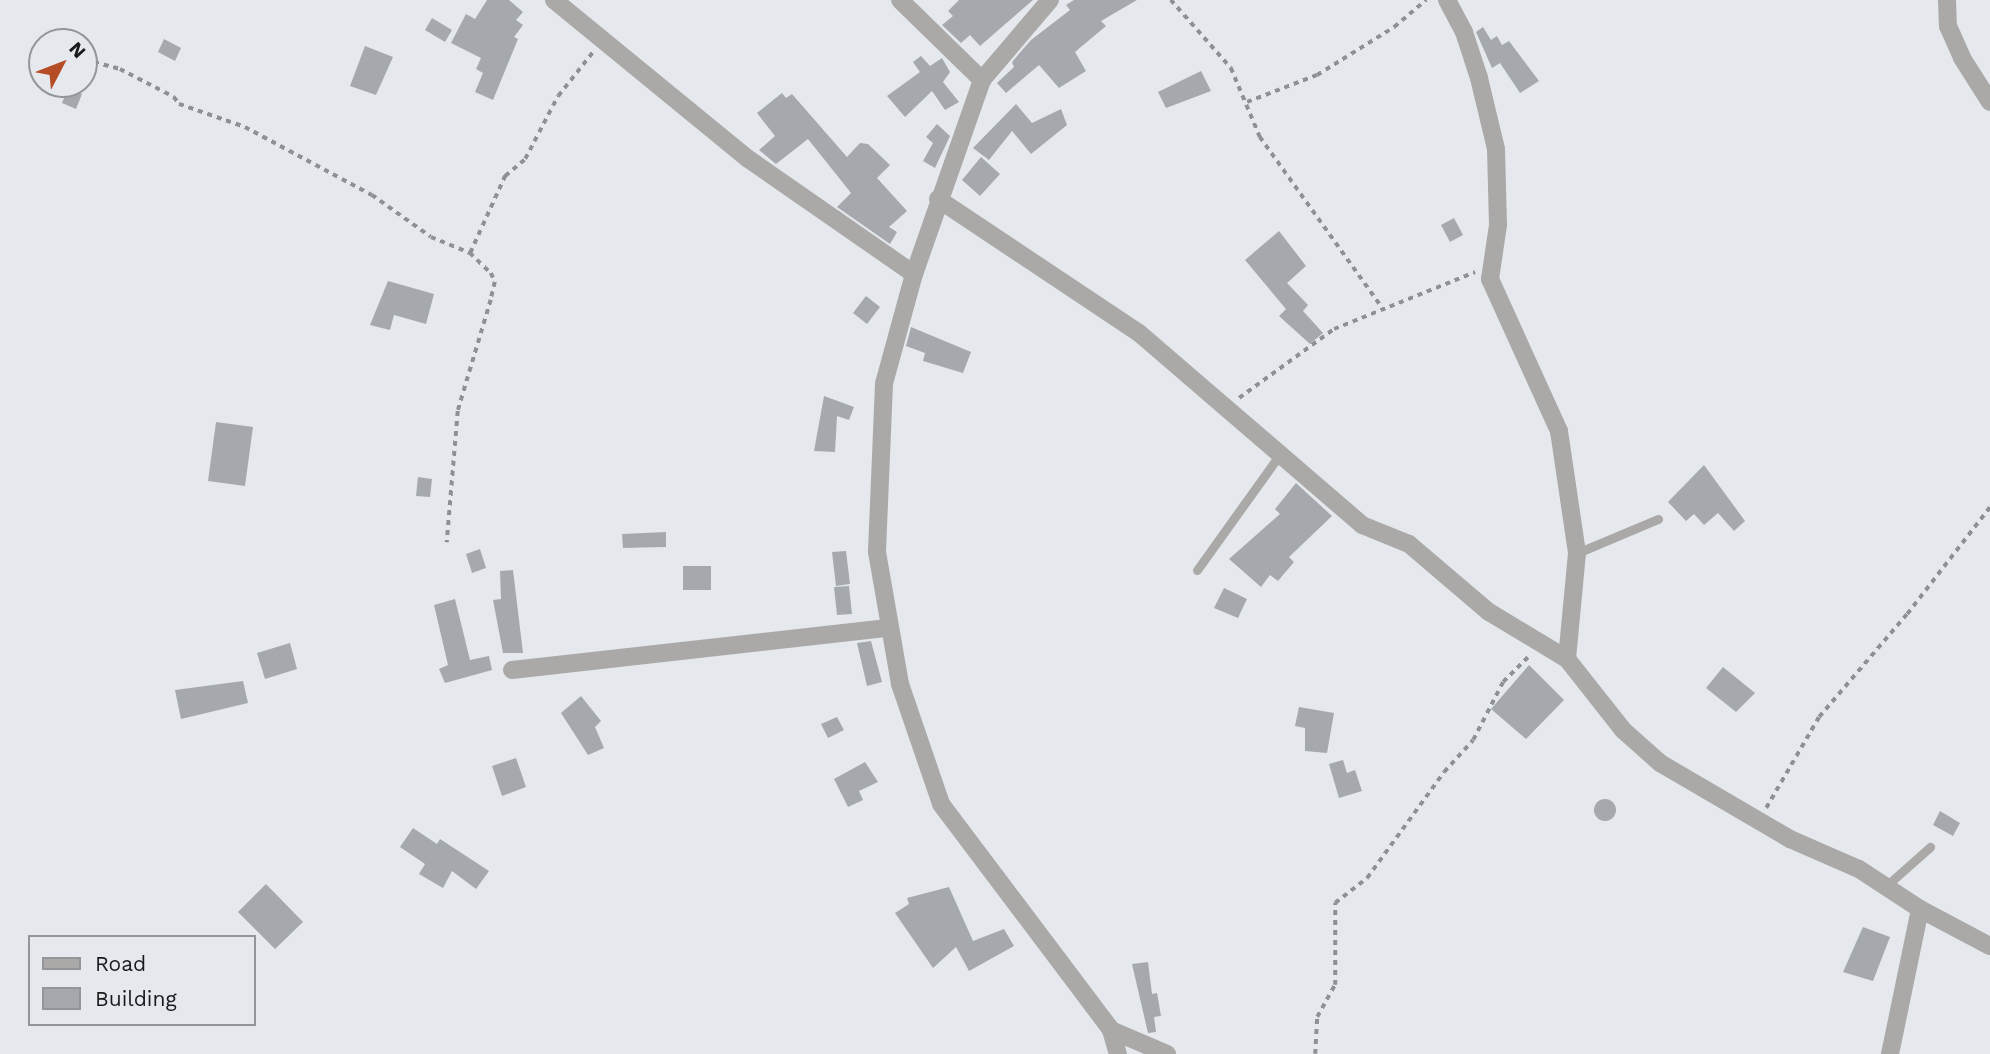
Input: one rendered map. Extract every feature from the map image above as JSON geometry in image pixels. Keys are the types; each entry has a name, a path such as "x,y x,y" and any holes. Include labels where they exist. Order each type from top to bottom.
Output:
{"street":[{"path":"554,0 747,158 914,274"},
{"path":"900,0 982,80"},
{"path":"1050,0 982,80 938,199 914,274 884,384 877,552 888,628 900,684 941,804 1111,1030 1118,1054"},
{"path":"1447,0 1479,78 1496,149 1498,225 1489,265 1495,295 1555,419 1577,553 1567,659"},
{"path":"1947,0 1948,26 1962,58 1990,102"},
{"path":"938,199 1139,333 1362,525 1417,550 1489,612 1567,659 1623,730 1660,763 1760,823 1886,886 1920,909 1990,946"},
{"path":"512,670 888,628"},
{"path":"1890,1054 1920,909"},
{"path":"1111,1030 1167,1054"}],"lane":[{"path":"1197,570 1280,454"},
{"path":"1577,553 1658,519"},
{"path":"1886,886 1930,847"}],"path":[{"path":"1171,0 1231,68 1260,137 1384,310"},
{"path":"1247,102 1317,75 1404,20 1426,0"},
{"path":"470,253 505,176 525,159 558,96 606,40"},
{"path":"98,63 120,69 174,97 179,104 245,127 372,195 431,237 470,253 495,282 458,411 447,542"},
{"path":"1227,406 1334,329 1489,265"},
{"path":"1760,823 1770,797 1819,717 1907,614 1990,507"},
{"path":"1315,1054 1317,1017 1335,985 1335,903 1367,878 1444,772 1474,740 1503,682 1542,643"}],"building":[{"path":"487,0 509,0 523,12 516,20 523,25 514,37 518,39 493,100 475,92 483,73 476,69 481,58 451,43 466,14 475,19"},
{"path":"959,0 1033,0 980,46 970,35 961,43 942,25 953,16 948,11"},
{"path":"1074,0 1137,0 1101,21 1106,26 1075,52 1086,71 1059,88 1039,65 1006,93 997,83 1014,67 1012,62 1031,40 1070,10 1066,5"},
{"path":"432,18 452,30 445,42 425,30"},
{"path":"1483,27 1491,40 1497,36 1502,45 1509,41 1539,81 1520,93 1500,63 1492,68 1476,32"},
{"path":"164,39 181,48 175,61 158,52"},
{"path":"365,46 393,57 376,95 350,86"},
{"path":"921,56 930,66 942,58 950,72 943,82 959,102 945,110 932,91 905,117 887,96 920,72 913,62"},
{"path":"1201,71 1211,91 1166,108 1158,92"},
{"path":"782,93 786,98 792,94 847,157 860,143 868,144 890,165 877,178 907,211 889,227 897,232 890,244 837,207 851,193 808,139 776,164 759,150 775,136 757,113"},
{"path":"64,98 80,98 76,109 62,103"},
{"path":"1016,104 1032,123 1061,109 1067,125 1031,154 1012,131 989,160 973,148"},
{"path":"937,124 950,136 935,168 923,161 933,143 926,137"},
{"path":"981,157 1000,174 980,196 962,180"},
{"path":"1454,218 1463,235 1450,242 1441,225"},
{"path":"1279,231 1306,266 1287,283 1308,305 1303,311 1323,333 1310,344 1279,316 1286,309 1245,260"},
{"path":"388,281 434,294 426,324 394,315 390,330 370,325"},
{"path":"866,296 880,307 867,324 853,313"},
{"path":"911,327 971,352 963,373 923,361 925,353 906,346"},
{"path":"824,396 854,407 849,420 837,416 835,452 814,451"},
{"path":"216,422 253,427 245,486 208,481"},
{"path":"1704,465 1745,521 1734,531 1718,513 1704,525 1694,514 1686,521 1668,502"},
{"path":"418,477 432,479 430,497 416,496"},
{"path":"1296,483 1332,516 1289,557 1294,562 1278,581 1270,575 1261,587 1229,559 1280,514 1275,509"},
{"path":"666,532 666,547 623,548 622,534"},
{"path":"480,549 486,568 472,573 466,554"},
{"path":"846,551 850,584 836,586 832,552"},
{"path":"683,566 711,566 711,590 683,590"},
{"path":"513,570 523,653 503,653 493,600 501,599 500,571"},
{"path":"849,586 852,614 837,615 834,587"},
{"path":"1224,588 1247,599 1238,618 1214,608"},
{"path":"455,599 470,660 489,656 492,670 445,683 439,669 448,665 434,605"},
{"path":"871,641 882,682 867,686 857,643"},
{"path":"290,643 297,669 265,679 257,653"},
{"path":"1529,665 1564,700 1526,739 1491,709"},
{"path":"1723,667 1755,693 1736,712 1706,688"},
{"path":"243,681 248,703 181,719 175,690"},
{"path":"581,696 601,721 595,727 604,748 588,755 561,713"},
{"path":"1299,707 1334,713 1327,753 1305,751 1305,728 1295,726"},
{"path":"837,717 844,730 828,738 821,724"},
{"path":"516,758 526,787 502,796 492,766"},
{"path":"1343,760 1347,773 1355,770 1362,791 1339,798 1329,764"},
{"path":"865,762 878,782 859,791 863,800 848,807 834,779"},
{"path":"1605,799 1613,802 1616,810 1613,818 1605,821 1597,818 1594,810 1597,802"},
{"path":"1940,811 1960,823 1953,836 1933,825"},
{"path":"413,828 437,844 440,839 489,871 476,889 452,871 443,888 419,874 425,864 400,847"},
{"path":"266,884 303,922 275,949 238,912"},
{"path":"949,887 973,941 1004,929 1014,946 969,971 956,947 933,968 895,913 909,904 907,898"},
{"path":"1863,927 1890,937 1873,981 1843,972"},
{"path":"1148,962 1152,994 1157,993 1161,1016 1154,1017 1156,1032 1148,1033 1132,964"}]}
